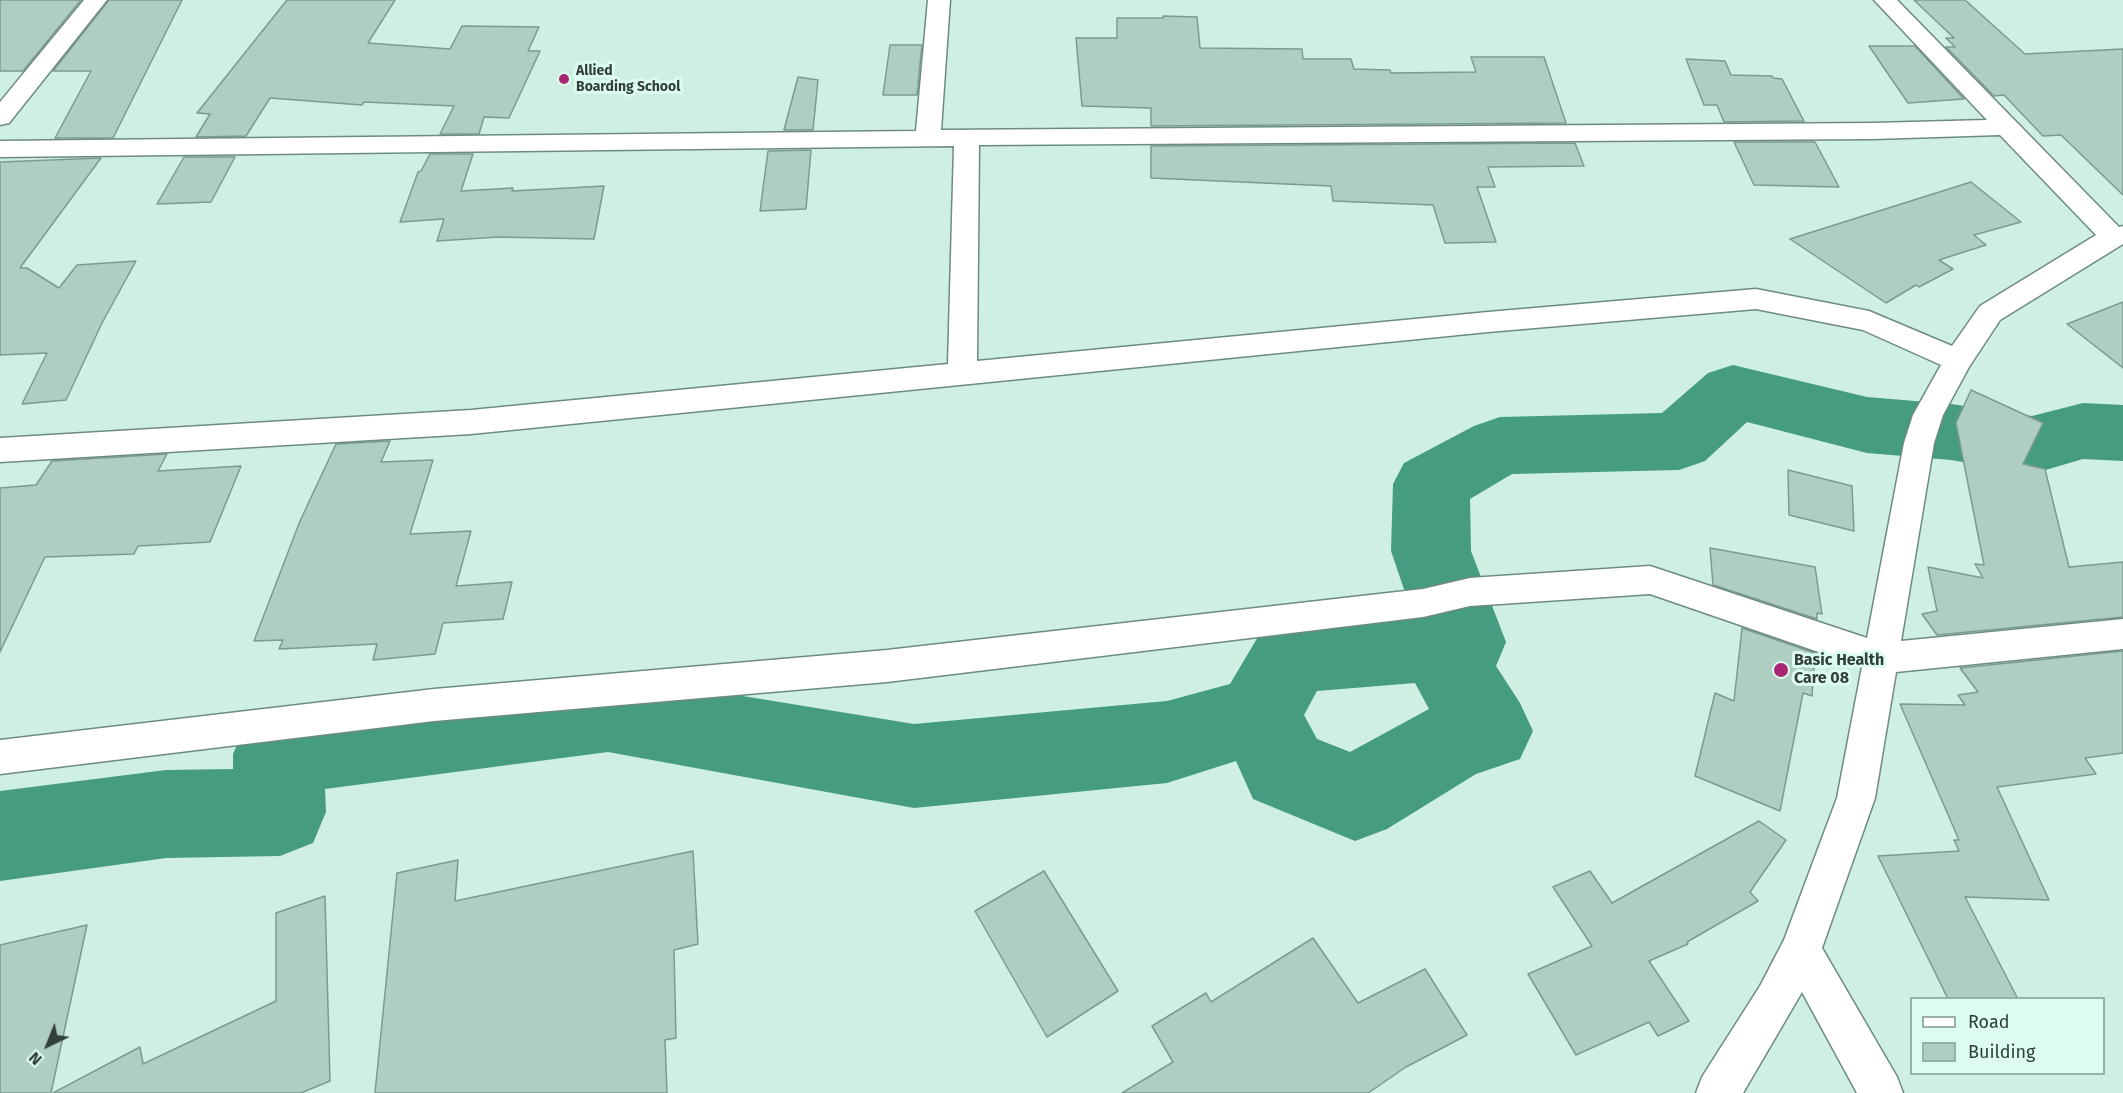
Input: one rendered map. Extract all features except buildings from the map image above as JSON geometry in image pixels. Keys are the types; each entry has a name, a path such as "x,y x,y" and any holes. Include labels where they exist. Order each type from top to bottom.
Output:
{"street":[{"path":"0,118 96,0"},
{"path":"928,139 939,0"},
{"path":"1718,1093 1775,1001 1801,950 1856,798 1924,429 1958,362 1990,313 2118,236 2006,127 1885,0"},
{"path":"0,149 548,141 1849,131 2006,127"},
{"path":"962,375 967,138"},
{"path":"0,450 471,422 1488,322 1756,299 1869,321 1958,362"},
{"path":"0,757 434,705 887,666 1423,603 1470,592 1650,580 1880,658 2123,634"},
{"path":"1801,950 1881,1093"}],"waterway":[{"path":"1464,642 1431,551 1431,484 1500,446 1679,441 1733,392 1867,425 1951,432 2032,445 2083,431 2123,433"},
{"path":"1259,715 1285,769 1355,798 1456,739 1489,731 1452,670 1464,642"},
{"path":"1259,715 1292,656 1464,642"},
{"path":"0,836 166,814 280,812 278,754 608,713 914,766 1167,742 1259,715"}],"place":[{"name":"Allied Boarding School","path":"564,79"},
{"name":"Basic Health Care 08","path":"1781,670"}]}
